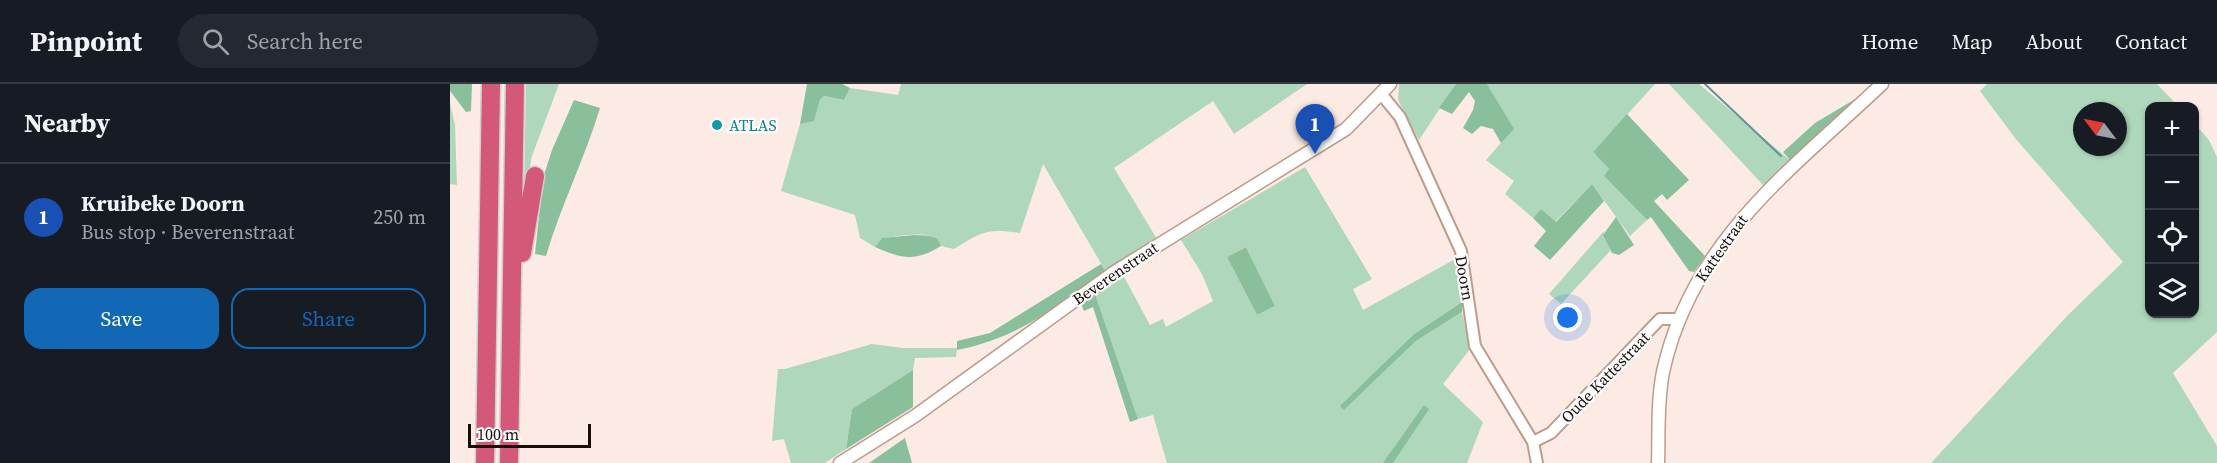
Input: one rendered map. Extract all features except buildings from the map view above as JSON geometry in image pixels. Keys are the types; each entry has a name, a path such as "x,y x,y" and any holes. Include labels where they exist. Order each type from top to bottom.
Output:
{"highway":[{"path":"485,84 491,140"},
{"path":"485,463 491,84"},
{"path":"509,463 515,84"},
{"path":"513,296 535,176"}],"street":[{"name":"Kattestraat","path":"1658,463 1661,384 1678,320 1699,276 1742,216 1882,84"},
{"name":"Doorn","path":"1388,87 1461,251 1475,346 1533,442 1537,463"},
{"name":"Beverenstraat","path":"840,463 915,416 1113,273 1346,129 1388,87"},
{"name":"Oude Kattestraat","path":"1533,442 1551,433 1660,320 1678,320"}],"green space":[{"path":"450,84 472,84 471,111 466,112 450,91"},
{"path":"526,84 559,84 532,156 524,199"},
{"path":"807,84 842,84 850,88 844,100 824,96 820,100 814,121 800,124"},
{"path":"901,84 1307,84 1234,134 1213,101 1114,168 1157,239 1106,272 1043,164 1020,233 992,231 954,249 941,246 938,240 932,237 915,234 882,238 875,247 860,238 855,215 781,191 800,124 814,121 820,100 824,96 844,100 850,88 898,95"},
{"path":"1399,84 1456,84 1419,140 1398,100"},
{"path":"1456,84 1487,84 1514,129 1501,143 1493,129 1481,126 1472,134 1463,128 1473,110 1475,101 1469,92 1452,114 1439,108"},
{"path":"1487,84 1655,84 1593,152 1610,170 1604,176 1647,220 1630,236 1592,184 1555,222 1541,209 1533,218 1505,194 1514,181 1486,160 1513,129"},
{"path":"1669,84 1699,84 1791,161 1764,186"},
{"path":"1987,84 2157,84 2174,102 2145,102 2145,318 2199,318 2199,129 2209,140 2217,157 2217,332 2173,373 2217,446 2217,463 1931,463 2068,315 2123,262 2015,138 1980,91"},
{"path":"1857,98 1791,161 1783,152 1815,123"},
{"path":"574,100 600,108 546,256 535,254 543,178 552,150"},
{"path":"450,103 455,125 457,185 450,184"},
{"path":"1627,114 1689,180 1667,200 1662,194 1654,201 1705,256 1694,272 1689,271 1651,217 1647,220 1604,176 1609,169 1593,152"},
{"path":"1305,167 1372,279 1353,289 1363,310 1457,258 1462,302 1414,334 1341,406 1344,410 1416,341 1462,312 1470,349 1443,384 1483,422 1467,463 1167,463 1153,415 1138,419 1095,294 1123,275 1150,325 1163,319 1166,327 1213,301 1202,274 1181,240","holes":["1246,247 1275,306 1257,315 1227,257"]},
{"path":"1592,184 1604,201 1550,260 1534,246 1546,231 1533,218 1541,209 1556,222"},
{"path":"1616,217 1634,245 1619,255 1612,253 1603,235"},
{"path":"1604,231 1604,238 1609,243 1610,251 1561,304 1549,294"},
{"path":"915,235 937,239 941,246 916,257 901,256 875,247 882,238"},
{"path":"1246,247 1275,306 1257,315 1227,257"},
{"path":"1101,264 1106,272 1036,320 999,338 957,350 957,341 990,333"},
{"path":"1095,294 1138,419 1130,422 1093,307 1084,311 1081,304"},
{"path":"1462,302 1462,312 1416,341 1344,410 1340,406 1414,334"},
{"path":"872,344 903,348 957,348 956,357 915,358 913,370 852,409 846,449 825,463 791,463 784,439 772,441 778,369"},
{"path":"913,370 913,407 846,449 852,409"},
{"path":"1424,405 1429,409 1393,463 1383,463"},
{"path":"905,438 912,463 869,463"}],"waterway":[{"path":"1705,84 1781,156"}],"place":[{"name":"ATLAS","path":"717,125"},
{"name":"Kruibeke Doorn","path":"1315,154"}]}
